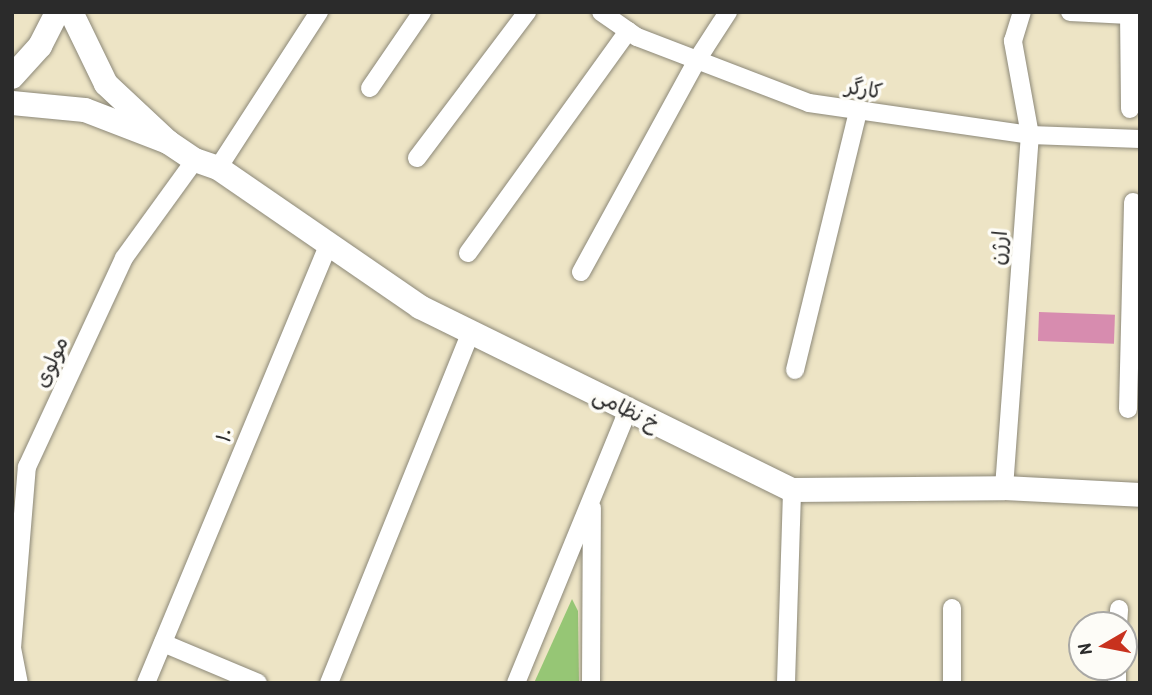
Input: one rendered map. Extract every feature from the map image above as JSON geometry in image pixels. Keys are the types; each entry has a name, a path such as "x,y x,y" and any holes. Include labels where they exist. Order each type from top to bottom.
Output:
{"street":[{"path":"12,77 37,51 57,12"},
{"path":"71,12 106,84 168,142"},
{"path":"218,168 319,12"},
{"path":"370,88 422,12"},
{"path":"417,158 527,12"},
{"name":"کارگر","path":"601,12 628,30 696,60 809,103 1030,135 1140,139"},
{"path":"581,272 696,60 728,12"},
{"name":"ارژن","path":"1004,488 1030,135 1013,41 1022,12"},
{"path":"1070,12 1129,13 1130,109"},
{"path":"468,253 628,30"},
{"path":"12,103 85,110 168,142"},
{"path":"795,370 858,111"},
{"name":"خ نظامی","path":"168,142 195,160 218,168 421,307 792,490 1004,488 1140,495"},
{"name":"مولوی","path":"19,683 12,648 27,467 124,258 195,160"},
{"path":"1128,409 1135,301 1133,202"},
{"name":"۱۰","path":"146,683 329,244"},
{"path":"329,683 471,332"},
{"path":"516,683 628,410"},
{"path":"786,683 792,490"},
{"path":"591,683 592,498"},
{"path":"952,608 952,683"},
{"path":"163,643 258,683"}],"green space":[{"path":"572,599 578,611 579,683 534,683"}],"building":[{"path":"1039,312 1115,315 1114,344 1038,341"}]}
